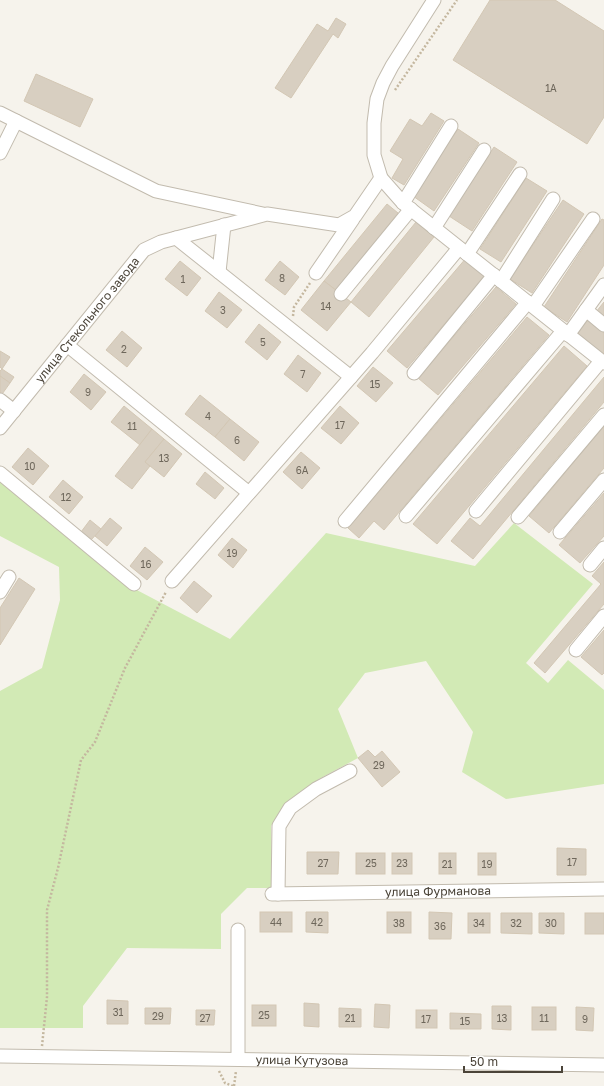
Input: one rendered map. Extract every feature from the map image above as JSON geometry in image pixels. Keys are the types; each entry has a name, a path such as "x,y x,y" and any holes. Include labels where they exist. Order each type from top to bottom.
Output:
{"street":[{"path":"434,0 382,83 377,99 374,123 374,155 381,178 407,206 603,362 476,511"},
{"path":"0,113 156,191 267,214"},
{"path":"0,153 16,121"},
{"path":"341,294 407,206 451,126"},
{"path":"434,228 484,150"},
{"path":"172,581 463,251 520,174"},
{"name":"улица Стекольного завода","path":"0,428 144,250 161,242 267,214 340,225 355,216 381,178"},
{"path":"414,372 498,278 553,199"},
{"path":"316,273 355,216"},
{"path":"345,521 530,304 593,219"},
{"path":"219,272 224,225"},
{"path":"176,238 351,377"},
{"path":"406,516 586,310 604,285"},
{"path":"586,310 604,325"},
{"path":"67,345 249,493"},
{"path":"0,400 14,411"},
{"path":"518,517 604,415"},
{"path":"0,473 134,584"},
{"path":"560,532 604,480"},
{"path":"590,565 604,548"},
{"path":"0,592 9,577"},
{"path":"576,650 604,616"},
{"name":"улица Фурманова","path":"350,771 316,789 290,808 279,826 275,894 604,889"},
{"path":"238,930 238,1059"},
{"name":"улица Кутузова","path":"0,1056 604,1065"}],"path":[{"path":"394,92 457,0"},
{"path":"291,329 294,307 316,273"},
{"path":"41,1056 47,997 47,910 58,868 81,760 94,742 125,668 172,581"}],"green space":[{"path":"0,481 133,588 230,639 326,533 475,566 514,523 593,584 526,663 548,683 568,660 604,690 604,784 506,799 462,772 473,732 426,661 365,673 338,709 358,758 319,779 287,802 271,826 272,888 247,888 221,914 221,949 127,948 83,1006 83,1028 0,1028 0,691 42,668 60,600 59,567 0,536"}],"building":[{"path":"490,0 555,0 604,31 604,117 587,144 453,60"},
{"path":"336,18 346,24 338,38 333,34 291,98 275,88 317,24 328,31"},
{"path":"36,74 93,99 80,127 24,101"},
{"path":"431,113 444,121 404,185 392,178 403,159 390,151 410,119 422,126"},
{"path":"458,129 479,143 434,211 413,196"},
{"path":"494,147 517,162 472,231 449,216"},
{"path":"526,178 547,191 501,262 480,249"},
{"path":"563,200 584,214 532,293 510,279"},
{"path":"387,204 398,213 336,290 324,281"},
{"path":"602,219 604,220 604,265 567,322 544,307"},
{"path":"416,222 434,237 369,317 351,302"},
{"path":"467,257 487,274 407,368 387,351"},
{"path":"180,261 201,278 187,296 165,279"},
{"path":"280,261 299,277 285,295 265,280"},
{"path":"324,281 351,302 327,331 301,310"},
{"path":"496,287 516,304 438,395 418,378"},
{"path":"219,292 242,310 227,328 205,311"},
{"path":"604,302 604,319 596,312"},
{"path":"527,317 549,335 384,530 374,521 359,538 348,528"},
{"path":"588,320 604,333 604,355 577,333"},
{"path":"259,324 281,342 267,360 245,342"},
{"path":"122,331 142,348 127,367 106,350"},
{"path":"564,346 587,366 437,544 413,524"},
{"path":"0,351 10,357 2,369 0,367"},
{"path":"298,355 321,373 307,392 284,374"},
{"path":"373,367 393,383 376,402 357,386"},
{"path":"2,369 14,377 10,383 0,376 0,371"},
{"path":"84,374 106,392 91,410 70,392"},
{"path":"0,376 10,383 0,397"},
{"path":"604,377 604,402 473,559 451,541 470,518 480,526"},
{"path":"200,395 230,419 215,437 185,414"},
{"path":"124,406 152,429 140,445 111,422"},
{"path":"340,406 359,423 341,444 321,428"},
{"path":"230,419 259,442 244,461 215,437"},
{"path":"604,426 604,468 549,533 529,516"},
{"path":"152,429 164,439 145,462 150,466 132,489 115,476"},
{"path":"164,439 182,454 164,477 145,462"},
{"path":"28,448 49,466 33,485 12,467"},
{"path":"301,452 320,468 302,489 283,472"},
{"path":"205,472 224,488 215,499 196,484"},
{"path":"63,480 83,497 69,514 49,497"},
{"path":"604,493 604,536 580,563 559,545"},
{"path":"110,518 122,528 107,546 95,536"},
{"path":"90,520 101,529 91,540 81,532"},
{"path":"232,538 247,550 233,568 218,555"},
{"path":"145,547 163,562 147,580 130,566"},
{"path":"604,562 604,604 545,673 534,663 601,584 592,576"},
{"path":"19,578 35,589 0,645 0,608"},
{"path":"194,581 212,596 197,613 180,598"},
{"path":"604,630 604,673 602,675 581,657"},
{"path":"368,750 375,757 382,751 400,772 382,787 358,758"},
{"path":"557,848 586,849 586,875 557,875"},
{"path":"307,852 339,852 338,874 307,874"},
{"path":"356,853 385,853 385,874 356,874"},
{"path":"392,853 412,853 412,874 392,874"},
{"path":"439,853 456,853 456,874 439,874"},
{"path":"478,853 496,853 496,875 478,875"},
{"path":"260,912 292,912 292,932 260,932"},
{"path":"306,912 328,912 328,933 306,932"},
{"path":"387,912 411,912 411,933 387,933"},
{"path":"429,912 452,913 451,939 429,939"},
{"path":"468,913 490,913 490,933 468,933"},
{"path":"501,913 532,913 532,934 501,933"},
{"path":"539,913 564,913 564,934 539,933"},
{"path":"585,913 604,913 604,934 585,934"},
{"path":"107,1000 128,1001 128,1024 107,1024"},
{"path":"304,1003 319,1004 319,1027 304,1026"},
{"path":"375,1004 390,1005 389,1028 374,1027"},
{"path":"252,1005 276,1005 276,1026 252,1026"},
{"path":"492,1006 511,1006 511,1030 492,1029"},
{"path":"532,1007 556,1007 556,1030 532,1030"},
{"path":"576,1007 594,1008 593,1031 576,1030"},
{"path":"145,1008 171,1008 170,1024 145,1024"},
{"path":"339,1008 361,1009 361,1027 339,1027"},
{"path":"196,1010 215,1010 214,1025 196,1025"},
{"path":"416,1010 437,1010 437,1028 416,1028"},
{"path":"450,1013 481,1014 481,1029 450,1029"}]}
